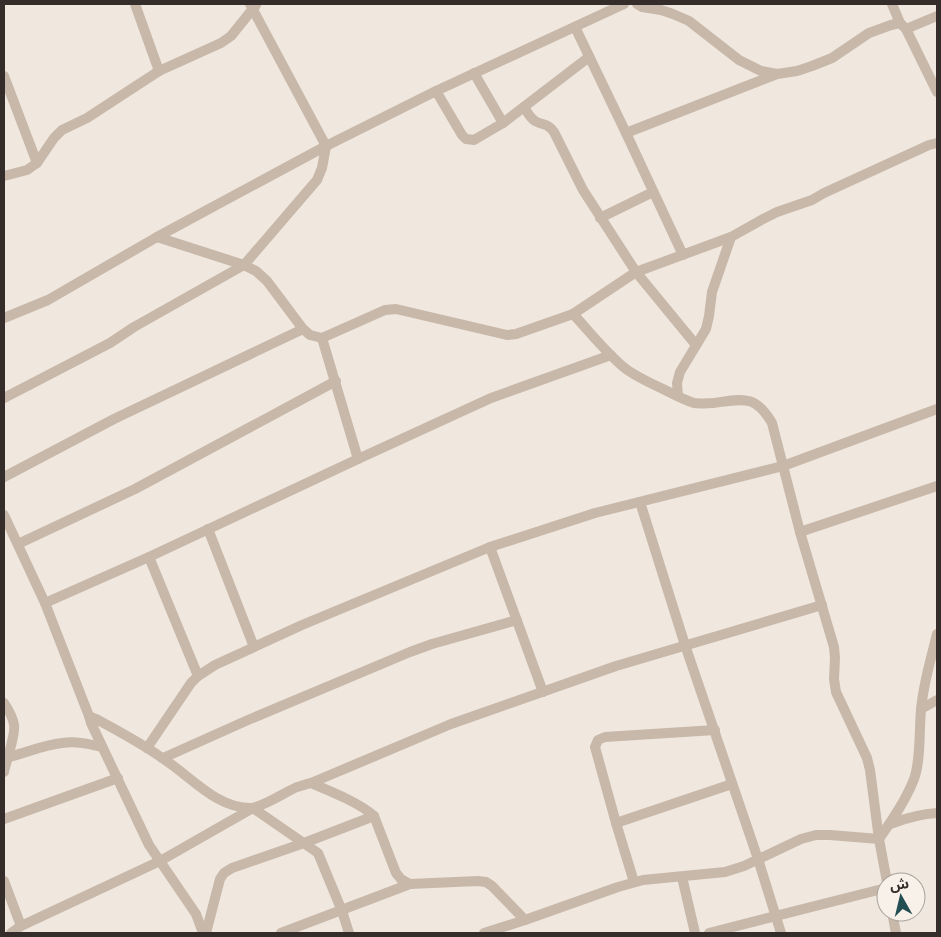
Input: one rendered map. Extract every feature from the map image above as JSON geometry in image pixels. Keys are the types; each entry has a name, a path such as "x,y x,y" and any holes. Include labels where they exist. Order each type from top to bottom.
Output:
{"street":[{"path":"135,4 159,71"},
{"path":"4,318 48,300 326,146 436,91 624,4"},
{"path":"892,4 937,92"},
{"path":"642,5 689,21 740,60 761,71 777,74"},
{"path":"4,176 27,170 37,163 54,138 62,130 87,118 159,71 221,44 231,36 254,6 326,146 322,168 317,180 244,265 134,327 110,343 4,398"},
{"path":"626,133 777,74 797,71 832,58 869,33 937,16"},
{"path":"575,27 683,255"},
{"path":"436,91 462,135 466,139 474,140 503,123 589,57"},
{"path":"474,74 503,123"},
{"path":"4,76 37,163"},
{"path":"524,107 532,119 545,124 554,132 583,190 600,218 636,272 696,345"},
{"path":"157,238 244,265 256,271 267,281 310,335 322,338 385,310 396,309 507,335 516,334 573,314 636,272 731,237 777,212 812,200 937,143"},
{"path":"600,218 654,192"},
{"path":"678,396 677,382 680,372 706,329 712,292 731,237"},
{"path":"573,314 611,355 636,376 695,403 705,404 745,400 757,404 765,411 772,423 800,532 834,648 836,692 867,758 885,872"},
{"path":"4,477 114,420 303,328"},
{"path":"322,338 358,459"},
{"path":"45,603 149,557 491,398 611,355"},
{"path":"18,544 135,489 336,381"},
{"path":"147,748 191,683 198,676 215,665 302,625 490,547 595,513 783,466 937,409"},
{"path":"800,532 937,486"},
{"path":"640,502 685,645 715,730 781,933"},
{"path":"4,515 45,603 102,747 149,845 196,914 204,933"},
{"path":"208,529 254,647"},
{"path":"490,547 543,692"},
{"path":"149,557 198,676"},
{"path":"11,933 21,926 160,861 254,808 296,788 451,724 616,666 822,605"},
{"path":"163,758 410,652 517,620"},
{"path":"879,839 890,824 915,778 924,687 937,634"},
{"path":"921,709 937,700"},
{"path":"4,703 15,725 14,735 5,758 4,772"},
{"path":"89,716 163,758 210,794 225,803 254,808 318,853 349,933"},
{"path":"634,882 595,747 598,740 605,737 715,730"},
{"path":"5,758 64,742 77,742 102,747"},
{"path":"4,819 118,778"},
{"path":"311,782 367,810 374,816 396,873 401,879 410,884"},
{"path":"616,823 732,784"},
{"path":"890,824 911,816 937,814"},
{"path":"204,933 220,879 224,873 232,868 374,816"},
{"path":"484,933 634,882 725,872 816,835 879,839"},
{"path":"682,876 696,933"},
{"path":"4,881 21,926"},
{"path":"281,933 410,884 486,882 525,920"},
{"path":"709,933 876,891"}]}
